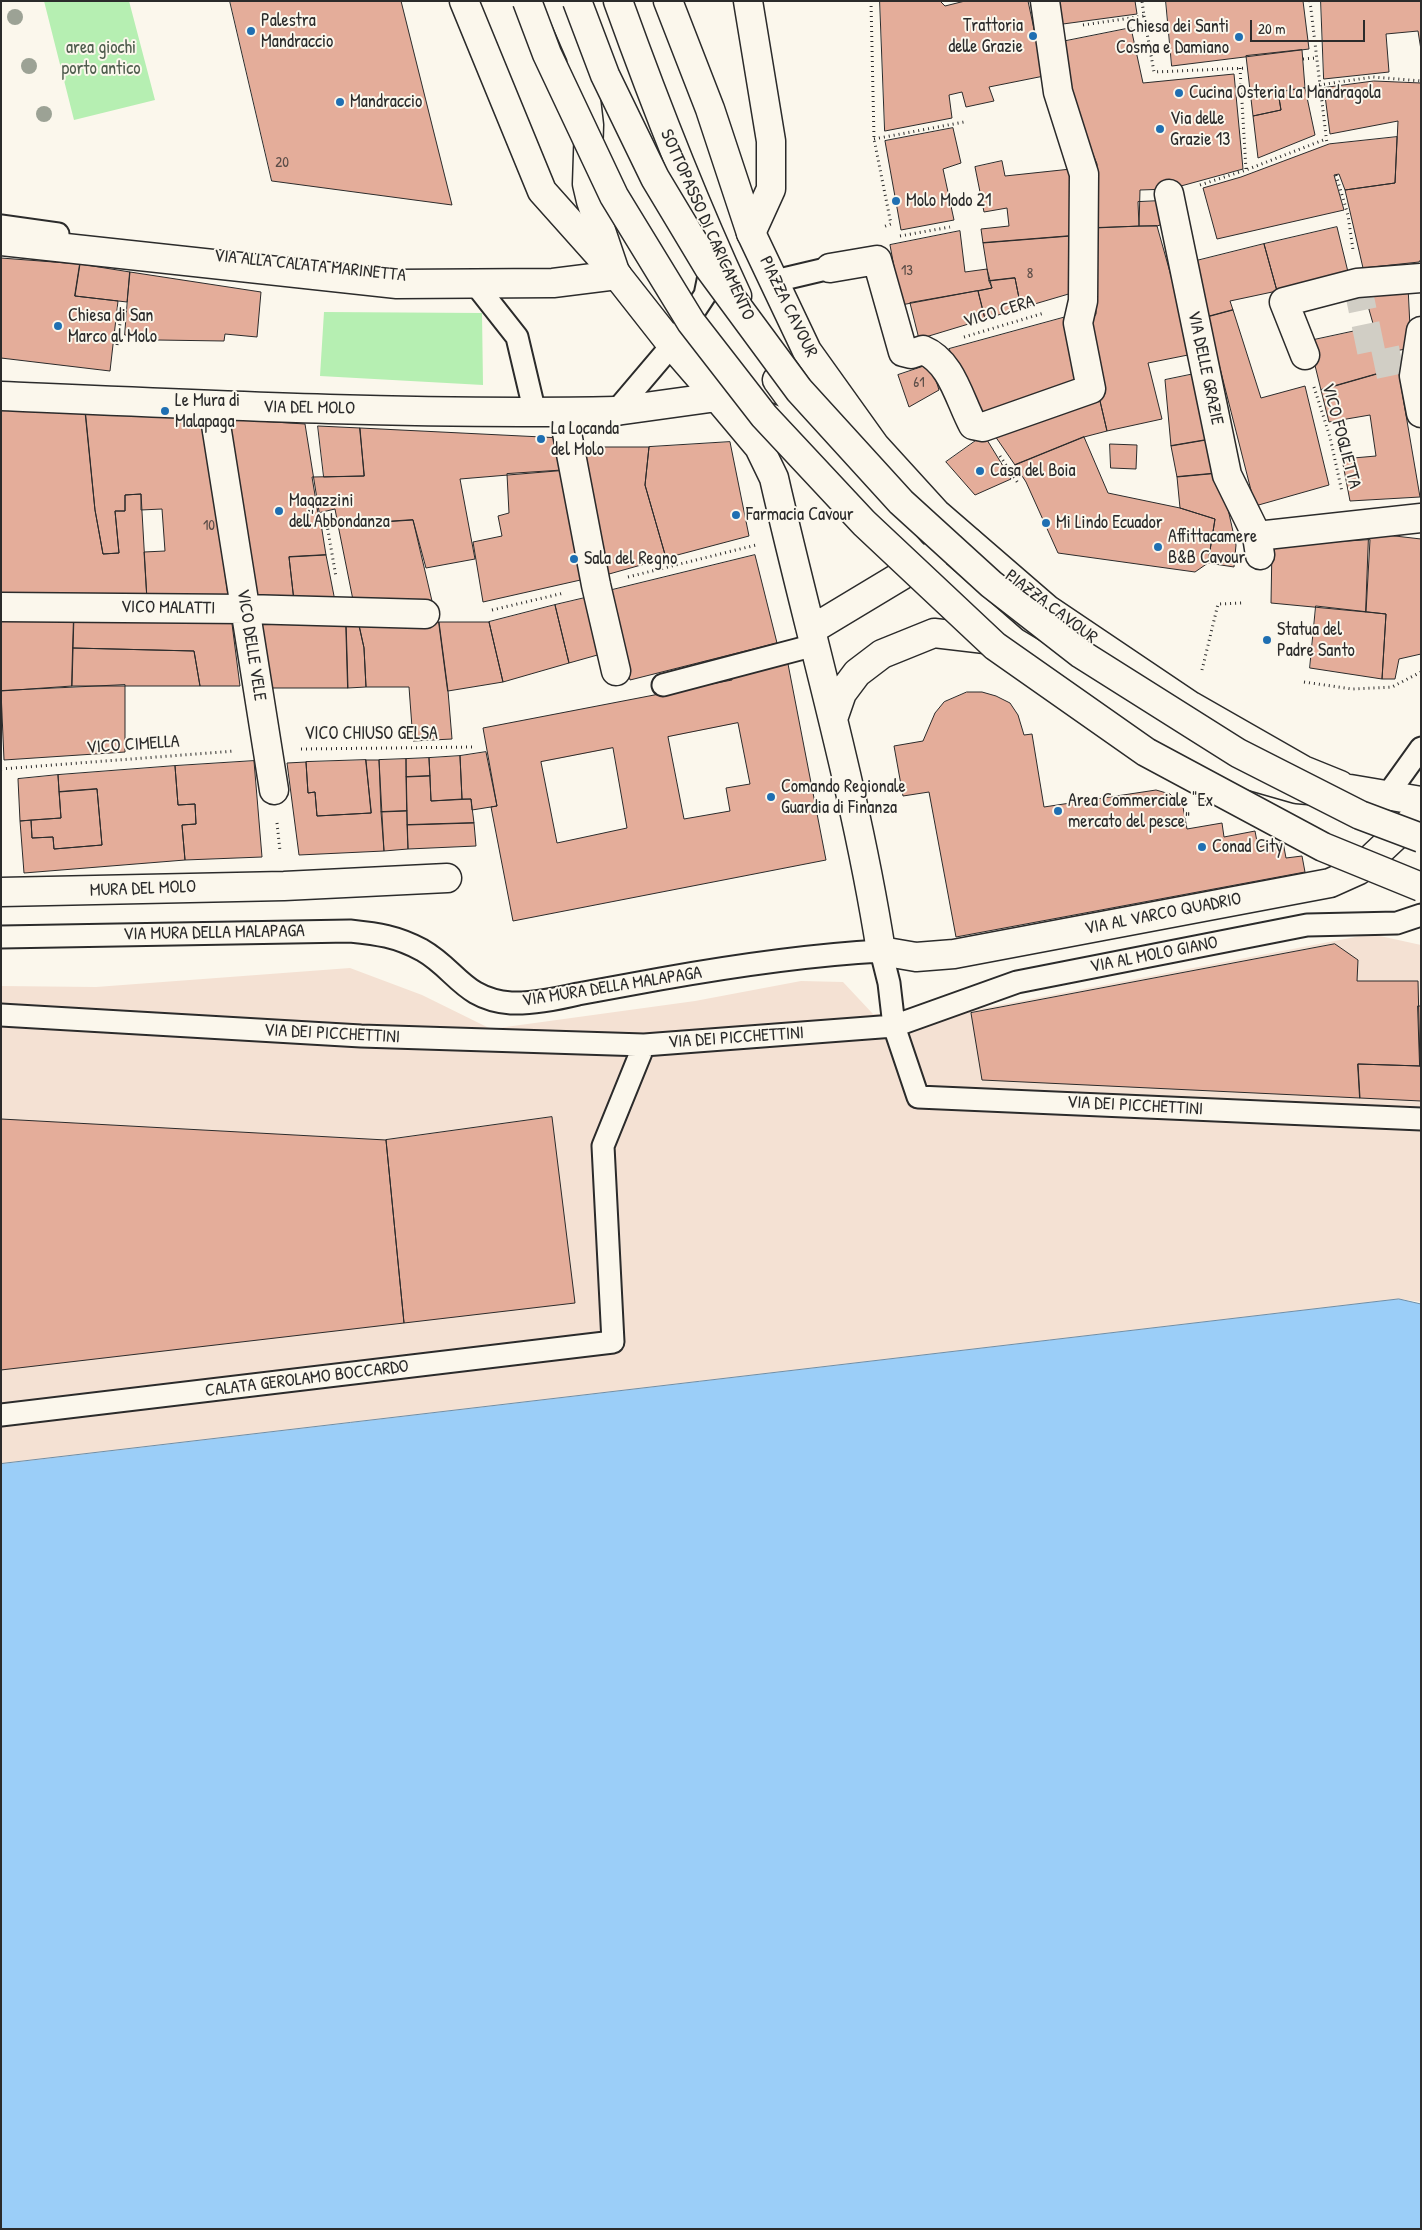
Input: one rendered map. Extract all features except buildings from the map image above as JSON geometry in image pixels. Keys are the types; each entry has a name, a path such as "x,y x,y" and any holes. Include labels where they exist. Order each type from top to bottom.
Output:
{"main road":[{"path":"464,1 542,191 616,275 672,345 759,447 774,478 870,880 882,952"},
{"path":"528,1 547,54 614,196 691,322 764,416 864,523 995,646 1146,752 1323,847 1421,887"},
{"path":"557,1 580,56 589,125 587,184 590,202 616,275"},
{"path":"577,1 605,75 655,178 709,268 799,390 901,502 991,584 1081,654 1238,753 1360,815 1417,831"},
{"name":"SOTTOPASSO DI CARICAMENTO","path":"618,1 656,106 711,240 777,381 818,437"},
{"path":"668,1 710,109 751,233"},
{"path":"748,1 771,141 771,189 751,233"},
{"path":"830,268 877,260 903,352 911,354 923,350 933,354 941,361 959,392 973,425 982,428 1091,389 1078,322 1083,300 1084,174 1058,92 1045,1"},
{"name":"VIA DELLE GRAZIE","path":"1169,194 1227,475 1258,546 1348,526 1421,518"},
{"name":"PIAZZA CAVOUR","path":"751,233 807,351 874,446 936,513 1047,609 1191,706 1303,770 1350,789"},
{"path":"1,241 397,284 476,285 553,283 616,275"},
{"path":"1305,355 1284,302 1357,283 1421,278"},
{"path":"1421,331 1414,376 1421,413"},
{"name":"VIA DEL MOLO","path":"1,396 213,406 535,413 616,412 717,397"},
{"path":"717,397 818,437 849,479 912,553 1014,642 1203,756 1234,771 1296,789 1320,791 1350,789 1421,801"},
{"name":"VICO DELLE VELE","path":"213,406 274,790"},
{"path":"563,412 596,585 616,671"},
{"path":"813,638 954,541 971,542"},
{"name":"VICO MALATTI","path":"1,607 245,609 426,614"},
{"path":"833,719 842,693 856,673 882,654 912,640 934,633 1014,642"},
{"name":"VIA AL VARCO QUADRIO","path":"882,952 916,957 954,954 1330,883 1359,870 1417,831"},
{"name":"MURA DEL MOLO","path":"1,892 284,886 446,878"}],"lane":[{"name":"VIA ALLA CALATA MARINETTA","path":"1,226 228,258 476,285"},
{"path":"616,412 672,345 706,295 712,261 711,240"},
{"path":"775,281 830,268"},
{"path":"476,285 517,337 535,413"},
{"path":"663,685 813,638"},
{"path":"1388,794 1421,748"},
{"name":"VIA AL MOLO GIANO","path":"894,1026 1017,982 1307,925 1397,923 1421,915"},
{"name":"VIA MURA DELLA MALAPAGA","path":"1,937 350,931 393,936 424,951 470,990 488,1000 512,1003 549,1000 662,978 744,966 844,953 882,952"},
{"path":"882,952 889,983 894,1026"},
{"name":"VIA DEI PICCHETTINI","path":"1,1015 361,1036 644,1045 894,1026 918,1097 1421,1119"},
{"name":"CALATA GEROLAMO BOCCARDO","path":"1,1415 613,1342 603,1146 644,1045"}],"path":[{"path":"871,1 874,139 891,224"},
{"path":"1142,1 1154,72 1247,68"},
{"path":"1310,1 1327,144"},
{"path":"1050,30 1144,16"},
{"path":"1303,59 1316,58"},
{"path":"1240,68 1246,170"},
{"path":"1319,84 1373,77 1421,81"},
{"path":"874,139 964,122"},
{"path":"1169,194 1246,170 1326,139"},
{"path":"1336,175 1348,215 1357,283"},
{"path":"894,236 950,227"},
{"name":"VICO CERA","path":"923,350 1083,300"},
{"path":"117,345 122,308"},
{"name":"VICO FOGLIETTA","path":"1305,355 1330,437 1348,526"},
{"path":"326,519 343,611"},
{"path":"1202,670 1218,604 1242,603"},
{"path":"1304,682 1352,689 1392,687 1421,672"},
{"name":"VICO CHIUSO GELSA","path":"268,749 476,748"},
{"name":"VICO CIMELLA","path":"1,769 268,749"},
{"path":"274,790 284,886"}],"shaded area":[{"path":"1371,934 1421,945 1421,1302 1399,1299 1,1464 1,986 96,987 350,968 422,995 491,1029 695,1001 801,981 843,982 873,1014 963,1012"}],"green space":[{"name":"area giochi porto antico","path":"44,1 129,1 155,100 74,120"},
{"path":"324,312 482,313 483,385 320,376"}],"water":[{"path":"1399,1299 1421,1304 1421,2229 1,2229 1,1464"}],"tunnel":[{"path":"1357,283 1374,365 1417,356"}],"place":[{"name":"Palestra Mandraccio","path":"251,31"},
{"name":"Trattoria delle Grazie","path":"1033,36"},
{"name":"Chiesa dei Santi Cosma e Damiano","path":"1239,37"},
{"name":"Cucina Osteria La Mandragola","path":"1179,93"},
{"name":"Mandraccio","path":"340,102"},
{"name":"Via delle Grazie 13","path":"1160,129"},
{"name":"Molo Modo 21","path":"896,201"},
{"name":"Chiesa di San Marco al Molo","path":"58,326"},
{"name":"Le Mura di Malapaga","path":"165,411"},
{"name":"La Locanda del Molo","path":"541,439"},
{"name":"Casa del Boia","path":"980,471"},
{"name":"Magazzini dell'Abbondanza","path":"279,511"},
{"name":"Farmacia Cavour","path":"736,515"},
{"name":"Mi Lindo Ecuador","path":"1046,523"},
{"name":"Affittacamere B&B Cavour","path":"1158,547"},
{"name":"Sala del Regno","path":"574,559"},
{"name":"Statua del Padre Santo","path":"1267,640"},
{"name":"Comando Regionale Guardia di Finanza","path":"771,797"},
{"name":"Area Commerciale \"Ex mercato del pesce\"","path":"1058,811"},
{"name":"Conad City","path":"1202,847"}]}
